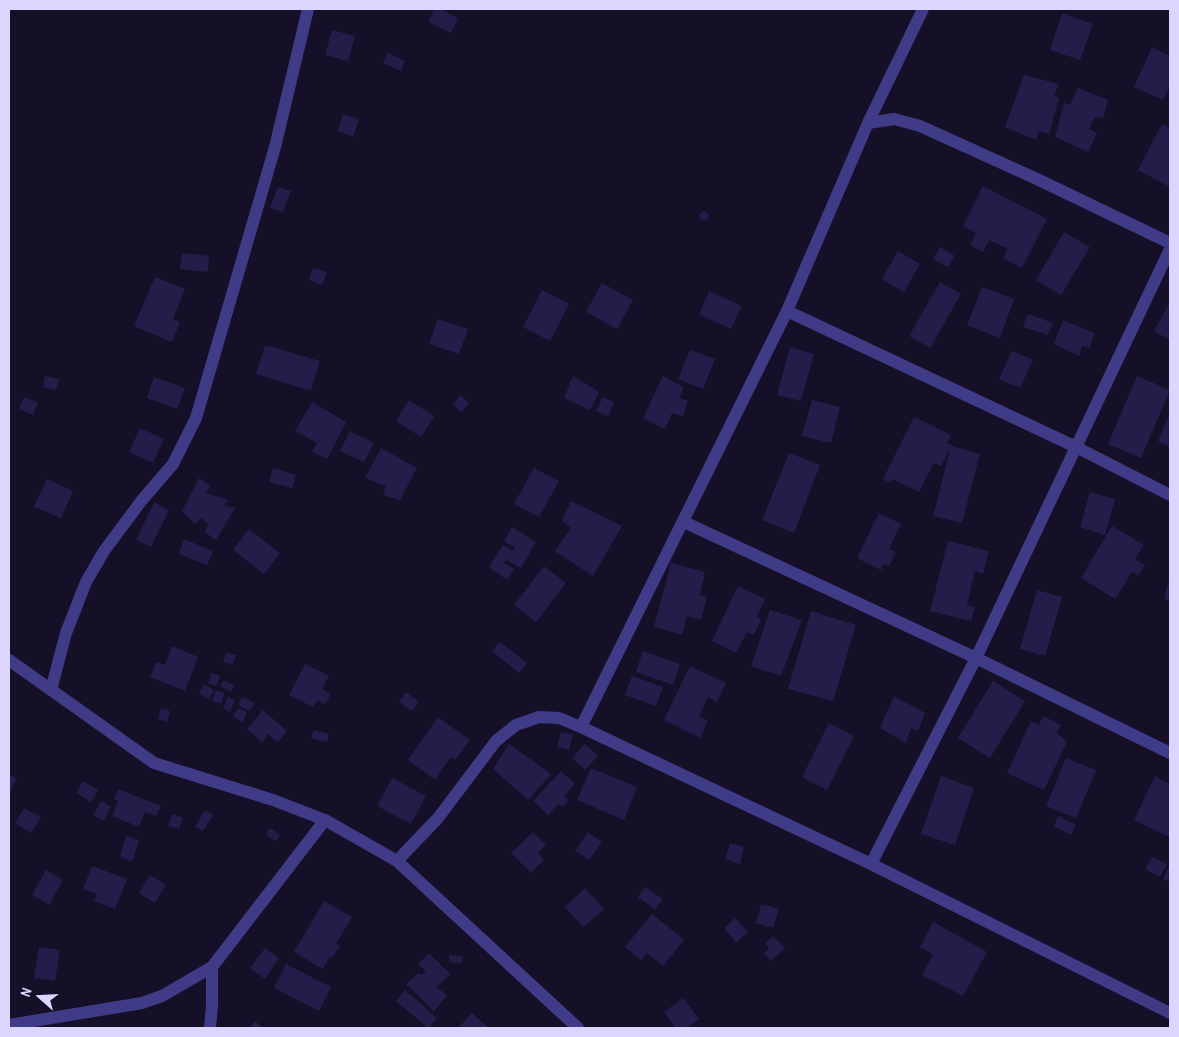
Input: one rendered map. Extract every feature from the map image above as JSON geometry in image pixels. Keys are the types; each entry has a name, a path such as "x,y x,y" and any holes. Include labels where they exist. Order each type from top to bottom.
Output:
{"street":[{"path":"51,690 66,633 86,582 104,551 142,500 173,464 196,418 275,147 308,9"},
{"path":"581,727 787,311 868,123 923,9"},
{"path":"868,123 894,119 920,126 1037,179 1170,243"},
{"path":"871,864 976,658 1170,249"},
{"path":"787,311 1076,447 1170,495"},
{"path":"684,522 976,658 1170,753"},
{"path":"9,660 154,763 273,800 325,820 397,861 578,1028"},
{"path":"397,861 438,818 496,741 516,725 539,717 560,718 871,864 1170,1013"},
{"path":"9,1024 142,1003 162,996 212,967 325,820"},
{"path":"210,1028 212,967"}],"building":[{"path":"434,9 440,9 458,18 451,33 428,22"},
{"path":"1062,13 1093,24 1080,60 1050,50"},
{"path":"332,30 355,36 348,61 325,55"},
{"path":"1152,47 1170,56 1170,77 1168,82 1170,85 1163,100 1134,87"},
{"path":"388,53 405,61 401,71 383,63"},
{"path":"1024,75 1059,84 1054,96 1059,98 1049,134 1039,131 1036,140 1005,127"},
{"path":"1078,88 1108,100 1103,118 1095,117 1089,129 1097,133 1088,152 1055,137 1064,103 1070,105"},
{"path":"343,114 359,119 353,137 338,131"},
{"path":"1162,124 1170,128 1170,187 1138,170"},
{"path":"983,186 1047,219 1022,268 1003,258 1008,249 989,240 983,252 970,245 976,233 963,226"},
{"path":"278,187 291,191 283,212 270,208"},
{"path":"702,211 706,211 709,216 708,220 702,221 699,218 699,214"},
{"path":"1064,232 1090,247 1061,295 1036,280"},
{"path":"940,247 955,256 948,267 933,259"},
{"path":"898,251 920,264 904,292 882,279"},
{"path":"182,253 209,256 208,272 180,269"},
{"path":"313,268 327,272 322,285 309,280"},
{"path":"155,277 185,289 173,319 180,322 172,342 134,326"},
{"path":"940,282 961,294 930,348 909,336"},
{"path":"602,283 633,300 617,329 586,312"},
{"path":"982,287 1014,299 1000,338 967,325"},
{"path":"542,290 569,304 550,341 523,327"},
{"path":"709,291 742,306 731,329 699,314"},
{"path":"1170,302 1170,340 1154,331"},
{"path":"1028,314 1053,323 1048,335 1023,327"},
{"path":"438,319 468,329 459,354 429,344"},
{"path":"1063,320 1094,333 1090,348 1082,346 1079,356 1054,344"},
{"path":"265,345 320,361 311,391 256,374"},
{"path":"790,347 814,354 801,401 777,395"},
{"path":"690,350 715,359 703,389 678,379"},
{"path":"1012,351 1033,360 1020,388 999,379"},
{"path":"45,376 59,379 56,390 43,387"},
{"path":"573,376 599,392 590,410 564,398"},
{"path":"663,376 683,387 680,398 688,401 683,416 672,413 665,429 643,418"},
{"path":"1137,376 1170,390 1141,458 1108,444"},
{"path":"154,377 185,388 177,409 147,398"},
{"path":"460,395 469,403 461,412 453,405"},
{"path":"24,397 38,403 33,415 19,409"},
{"path":"603,397 614,402 608,416 596,411"},
{"path":"409,400 434,416 421,437 396,421"},
{"path":"812,400 840,407 831,443 802,436"},
{"path":"312,402 346,422 327,459 312,452 317,443 295,431"},
{"path":"1170,413 1170,447 1158,441"},
{"path":"914,417 951,435 947,443 952,445 941,466 934,463 919,492 893,479 890,483 883,479"},
{"path":"140,428 164,439 153,463 129,452"},
{"path":"350,431 374,443 364,462 340,451"},
{"path":"951,446 980,454 962,523 933,516"},
{"path":"381,448 417,468 400,500 383,495 386,486 365,478"},
{"path":"789,453 820,465 794,533 762,520"},
{"path":"273,468 296,475 292,488 269,482"},
{"path":"534,468 559,481 539,517 514,504"},
{"path":"199,478 211,486 206,493 229,500 224,505 235,508 216,540 205,532 208,524 201,518 195,524 182,511"},
{"path":"47,479 73,491 61,518 34,507"},
{"path":"1090,492 1115,499 1105,535 1080,527"},
{"path":"571,501 622,526 593,576 555,551 571,528 562,521"},
{"path":"154,502 169,510 151,547 136,540"},
{"path":"879,513 901,524 889,549 896,552 889,566 884,564 881,570 857,558"},
{"path":"1112,526 1144,545 1135,559 1145,565 1138,576 1132,572 1115,599 1081,578"},
{"path":"512,527 536,542 521,568 507,560 510,555 504,563 514,569 507,580 489,567 503,545 513,551 515,548 504,541"},
{"path":"249,529 280,553 264,574 233,550"},
{"path":"184,539 213,551 207,565 179,554"},
{"path":"948,541 989,551 983,574 975,571 967,605 975,607 971,621 930,611"},
{"path":"671,563 705,572 700,595 707,597 701,620 687,616 682,635 654,627"},
{"path":"544,566 566,583 536,622 514,605"},
{"path":"1170,576 1170,601 1164,599"},
{"path":"738,586 765,599 757,616 761,620 754,635 747,632 736,653 712,641"},
{"path":"1037,590 1062,597 1045,656 1020,649"},
{"path":"770,610 802,620 781,676 751,666"},
{"path":"811,611 856,625 833,701 788,689"},
{"path":"500,642 527,663 519,673 492,651"},
{"path":"172,646 198,657 185,691 150,677 156,662 165,665"},
{"path":"643,651 680,664 673,685 636,672"},
{"path":"226,653 236,655 233,665 223,662"},
{"path":"305,664 329,676 322,689 331,694 325,704 317,700 313,707 289,695"},
{"path":"690,666 726,683 717,702 708,697 699,716 708,721 700,738 664,720"},
{"path":"211,673 220,676 217,686 208,684"},
{"path":"632,676 663,687 656,706 625,695"},
{"path":"224,680 234,685 231,692 220,686"},
{"path":"993,681 1025,701 990,758 958,738"},
{"path":"204,685 214,690 209,699 199,694"},
{"path":"216,690 224,693 221,704 212,701"},
{"path":"406,692 419,702 412,711 399,702"},
{"path":"894,696 925,713 918,731 911,728 906,743 880,728"},
{"path":"228,697 235,700 230,712 223,708"},
{"path":"242,697 255,703 250,711 238,705"},
{"path":"161,708 170,711 167,722 158,719"},
{"path":"238,708 247,712 243,722 233,717"},
{"path":"263,710 287,731 278,742 268,734 262,742 247,729"},
{"path":"1043,716 1061,725 1057,733 1067,742 1044,790 1007,773 1031,721 1039,725"},
{"path":"438,717 470,740 455,760 451,757 435,780 408,760"},
{"path":"829,723 854,736 827,790 802,777"},
{"path":"314,730 329,734 327,742 311,738"},
{"path":"561,732 573,735 569,750 557,747"},
{"path":"509,744 551,774 528,800 493,769"},
{"path":"585,744 598,756 585,770 572,758"},
{"path":"1066,758 1096,770 1076,818 1046,806"},
{"path":"591,768 637,787 624,820 577,800"},
{"path":"561,771 575,784 564,796 569,800 563,807 558,804 548,815 533,801"},
{"path":"9,775 17,778 9,795"},
{"path":"941,776 974,788 955,845 921,834"},
{"path":"1155,776 1170,784 1170,837 1134,820"},
{"path":"392,778 426,796 411,824 377,806"},
{"path":"83,781 98,790 91,802 76,793"},
{"path":"118,789 161,806 156,816 145,812 139,827 112,816 118,801 114,799"},
{"path":"101,801 111,807 103,821 93,815"},
{"path":"24,808 41,817 31,833 15,823"},
{"path":"205,810 213,815 203,831 195,827"},
{"path":"172,814 183,818 179,829 168,826"},
{"path":"1058,816 1076,825 1071,835 1054,826"},
{"path":"270,828 280,835 276,841 266,835"},
{"path":"533,832 546,845 538,853 544,860 531,873 511,853"},
{"path":"588,832 602,842 589,860 575,851"},
{"path":"126,836 139,840 132,862 120,856"},
{"path":"730,843 744,847 740,864 725,859"},
{"path":"1152,857 1167,864 1160,877 1145,869"},
{"path":"1170,864 1170,882 1163,879"},
{"path":"92,866 127,879 115,909 94,901 97,894 83,889"},
{"path":"46,870 63,880 49,905 32,895"},
{"path":"150,875 166,885 155,903 139,893"},
{"path":"645,887 663,899 655,910 638,897"},
{"path":"585,888 604,909 583,927 565,907"},
{"path":"324,901 352,917 336,944 340,946 332,958 330,957 323,969 294,952"},
{"path":"761,904 779,909 773,928 756,923"},
{"path":"652,914 684,940 663,966 647,953 641,960 625,947"},
{"path":"735,918 748,932 736,943 724,928"},
{"path":"933,922 987,952 963,996 922,975 933,955 920,947"},
{"path":"773,936 785,948 771,961 764,954 769,948 765,944"},
{"path":"39,947 60,950 55,981 34,978"},
{"path":"265,948 279,958 265,979 250,968"},
{"path":"429,953 450,974 437,987 447,996 434,1011 406,984 418,973 422,975 426,971 418,964"},
{"path":"450,955 463,956 462,963 449,962"},
{"path":"286,964 331,987 319,1011 274,988"},
{"path":"405,990 437,1018 428,1028 396,1001"},
{"path":"683,998 699,1019 687,1028 676,1028 664,1012"},
{"path":"472,1013 489,1028 458,1028"},
{"path":"255,1021 263,1028 249,1028"}]}
